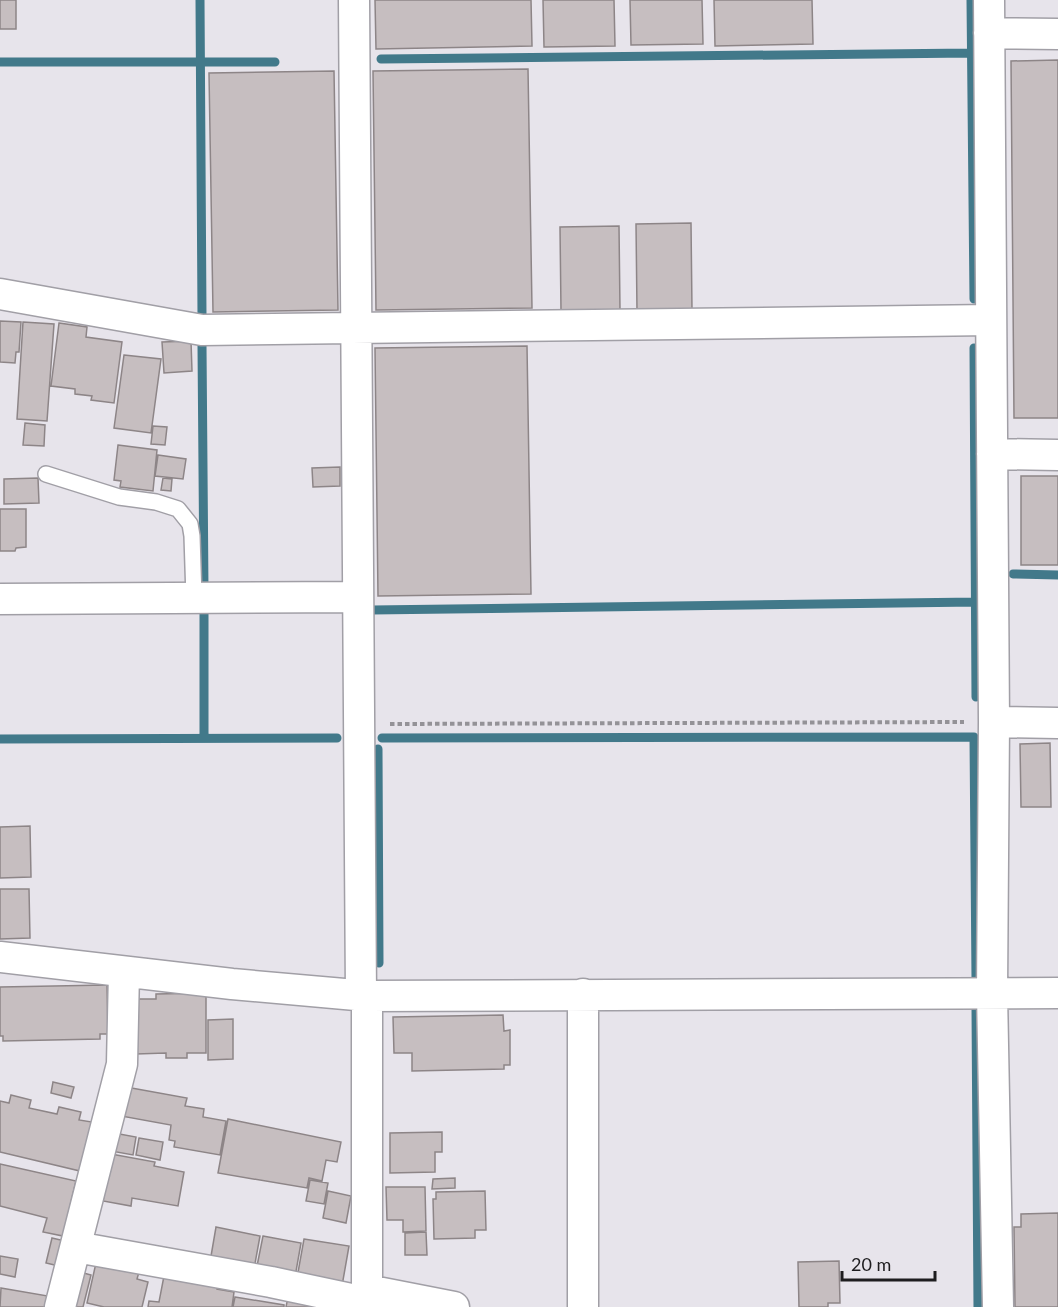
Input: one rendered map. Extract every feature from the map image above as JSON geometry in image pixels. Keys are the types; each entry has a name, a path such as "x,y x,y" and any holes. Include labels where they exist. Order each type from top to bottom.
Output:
{"street":[{"path":"354,0 357,597 364,996 366,1300"},
{"path":"989,0 994,722 992,993 998,1307"},
{"path":"989,33 1058,34"},
{"path":"0,294 202,330 991,320"},
{"path":"992,454 1058,455"},
{"path":"0,599 357,597"},
{"path":"994,722 1058,723"},
{"path":"0,957 364,996 1058,993"},
{"path":"60,1307 122,1064 124,972"},
{"path":"583,994 583,1307"},
{"path":"76,1247 366,1300 453,1307"}],"lane":[{"path":"46,474 119,497 156,502 178,509 190,524 194,598"}],"path":[{"path":"359,724 994,722"}],"building":[{"path":"0,0 16,0 16,29 0,29"},
{"path":"375,0 531,0 532,46 376,49"},
{"path":"543,0 614,0 615,46 544,47"},
{"path":"630,0 702,0 703,44 631,45"},
{"path":"714,0 812,0 813,44 715,46"},
{"path":"1058,60 1058,418 1014,418 1011,61"},
{"path":"528,69 532,308 376,310 373,71"},
{"path":"334,71 338,310 213,312 209,73"},
{"path":"691,223 692,310 637,311 636,224"},
{"path":"619,226 620,310 561,311 560,227"},
{"path":"0,321 21,322 19,352 16,352 15,363 0,362"},
{"path":"23,322 54,324 47,421 17,419"},
{"path":"59,323 87,327 86,337 122,342 114,403 91,400 92,396 75,394 75,389 51,386"},
{"path":"191,341 192,371 164,373 162,342"},
{"path":"527,346 531,594 378,596 375,348"},
{"path":"124,355 161,359 151,433 114,428"},
{"path":"25,423 45,425 44,446 23,445"},
{"path":"153,426 167,427 165,445 151,444"},
{"path":"118,445 157,450 153,491 120,487 121,481 114,480"},
{"path":"158,455 186,459 183,479 155,476"},
{"path":"340,467 340,486 313,487 312,468"},
{"path":"1021,476 1058,476 1058,565 1021,565"},
{"path":"38,478 39,503 4,504 4,479"},
{"path":"163,478 172,479 171,491 161,490"},
{"path":"0,509 26,509 26,547 16,548 15,551 0,551"},
{"path":"1050,743 1051,807 1021,807 1020,744"},
{"path":"30,826 31,877 0,878 0,827"},
{"path":"0,889 29,889 30,938 0,939"},
{"path":"107,985 108,1034 100,1034 100,1039 3,1041 3,1036 0,1036 0,987"},
{"path":"206,993 206,1053 187,1053 187,1058 166,1058 166,1053 136,1054 135,999 156,999 156,994"},
{"path":"503,1015 504,1031 510,1030 510,1065 504,1065 504,1069 412,1071 412,1053 394,1053 393,1017"},
{"path":"233,1019 233,1059 208,1060 208,1020"},
{"path":"53,1082 74,1087 71,1098 51,1093"},
{"path":"126,1087 187,1098 185,1106 204,1109 203,1117 226,1121 220,1155 174,1147 175,1141 169,1140 171,1125 121,1116"},
{"path":"11,1095 31,1100 29,1108 57,1114 59,1107 81,1112 79,1120 92,1122 80,1171 0,1152 0,1101 9,1103"},
{"path":"228,1119 341,1142 337,1162 326,1160 322,1181 309,1178 307,1188 218,1173"},
{"path":"442,1132 442,1152 435,1152 435,1172 390,1173 390,1133"},
{"path":"114,1133 136,1137 133,1155 111,1151"},
{"path":"139,1138 163,1142 160,1160 136,1155"},
{"path":"111,1154 155,1162 154,1166 184,1172 178,1206 132,1198 131,1206 103,1201"},
{"path":"0,1164 76,1181 63,1236 43,1232 47,1218 0,1206"},
{"path":"455,1178 455,1188 432,1189 433,1179"},
{"path":"310,1180 328,1183 324,1204 306,1201"},
{"path":"386,1187 425,1187 426,1231 403,1232 403,1220 387,1220"},
{"path":"328,1191 351,1196 346,1223 323,1218"},
{"path":"485,1191 486,1230 475,1230 475,1238 434,1239 433,1199 436,1199 436,1192"},
{"path":"1058,1213 1058,1307 1015,1307 1014,1227 1021,1227 1021,1214"},
{"path":"216,1227 260,1236 254,1269 210,1262"},
{"path":"426,1232 427,1255 405,1255 405,1233"},
{"path":"263,1236 301,1243 295,1277 256,1271"},
{"path":"52,1238 65,1241 59,1266 46,1263"},
{"path":"304,1239 349,1246 342,1286 297,1278"},
{"path":"0,1256 18,1259 15,1277 0,1274"},
{"path":"839,1261 840,1303 828,1303 828,1307 799,1307 798,1262"},
{"path":"96,1263 139,1272 137,1279 148,1282 142,1307 104,1307 87,1303"},
{"path":"80,1272 91,1275 83,1307 72,1307"},
{"path":"164,1276 217,1286 217,1289 234,1292 232,1307 148,1307 149,1301 159,1302"},
{"path":"1,1288 48,1296 46,1307 0,1307"},
{"path":"235,1297 284,1305 284,1307 233,1307"},
{"path":"288,1297 342,1307 286,1307"}],"waterway":[{"path":"200,0 202,316"},
{"path":"971,0 974,299"},
{"path":"381,59 971,53"},
{"path":"0,62 275,62"},
{"path":"202,346 204,590"},
{"path":"974,348 976,697"},
{"path":"1013,574 1058,575"},
{"path":"372,610 976,602"},
{"path":"204,609 204,738"},
{"path":"382,738 974,737 976,978"},
{"path":"0,739 337,738"},
{"path":"378,749 379,963"},
{"path":"976,1008 978,1307"}]}
